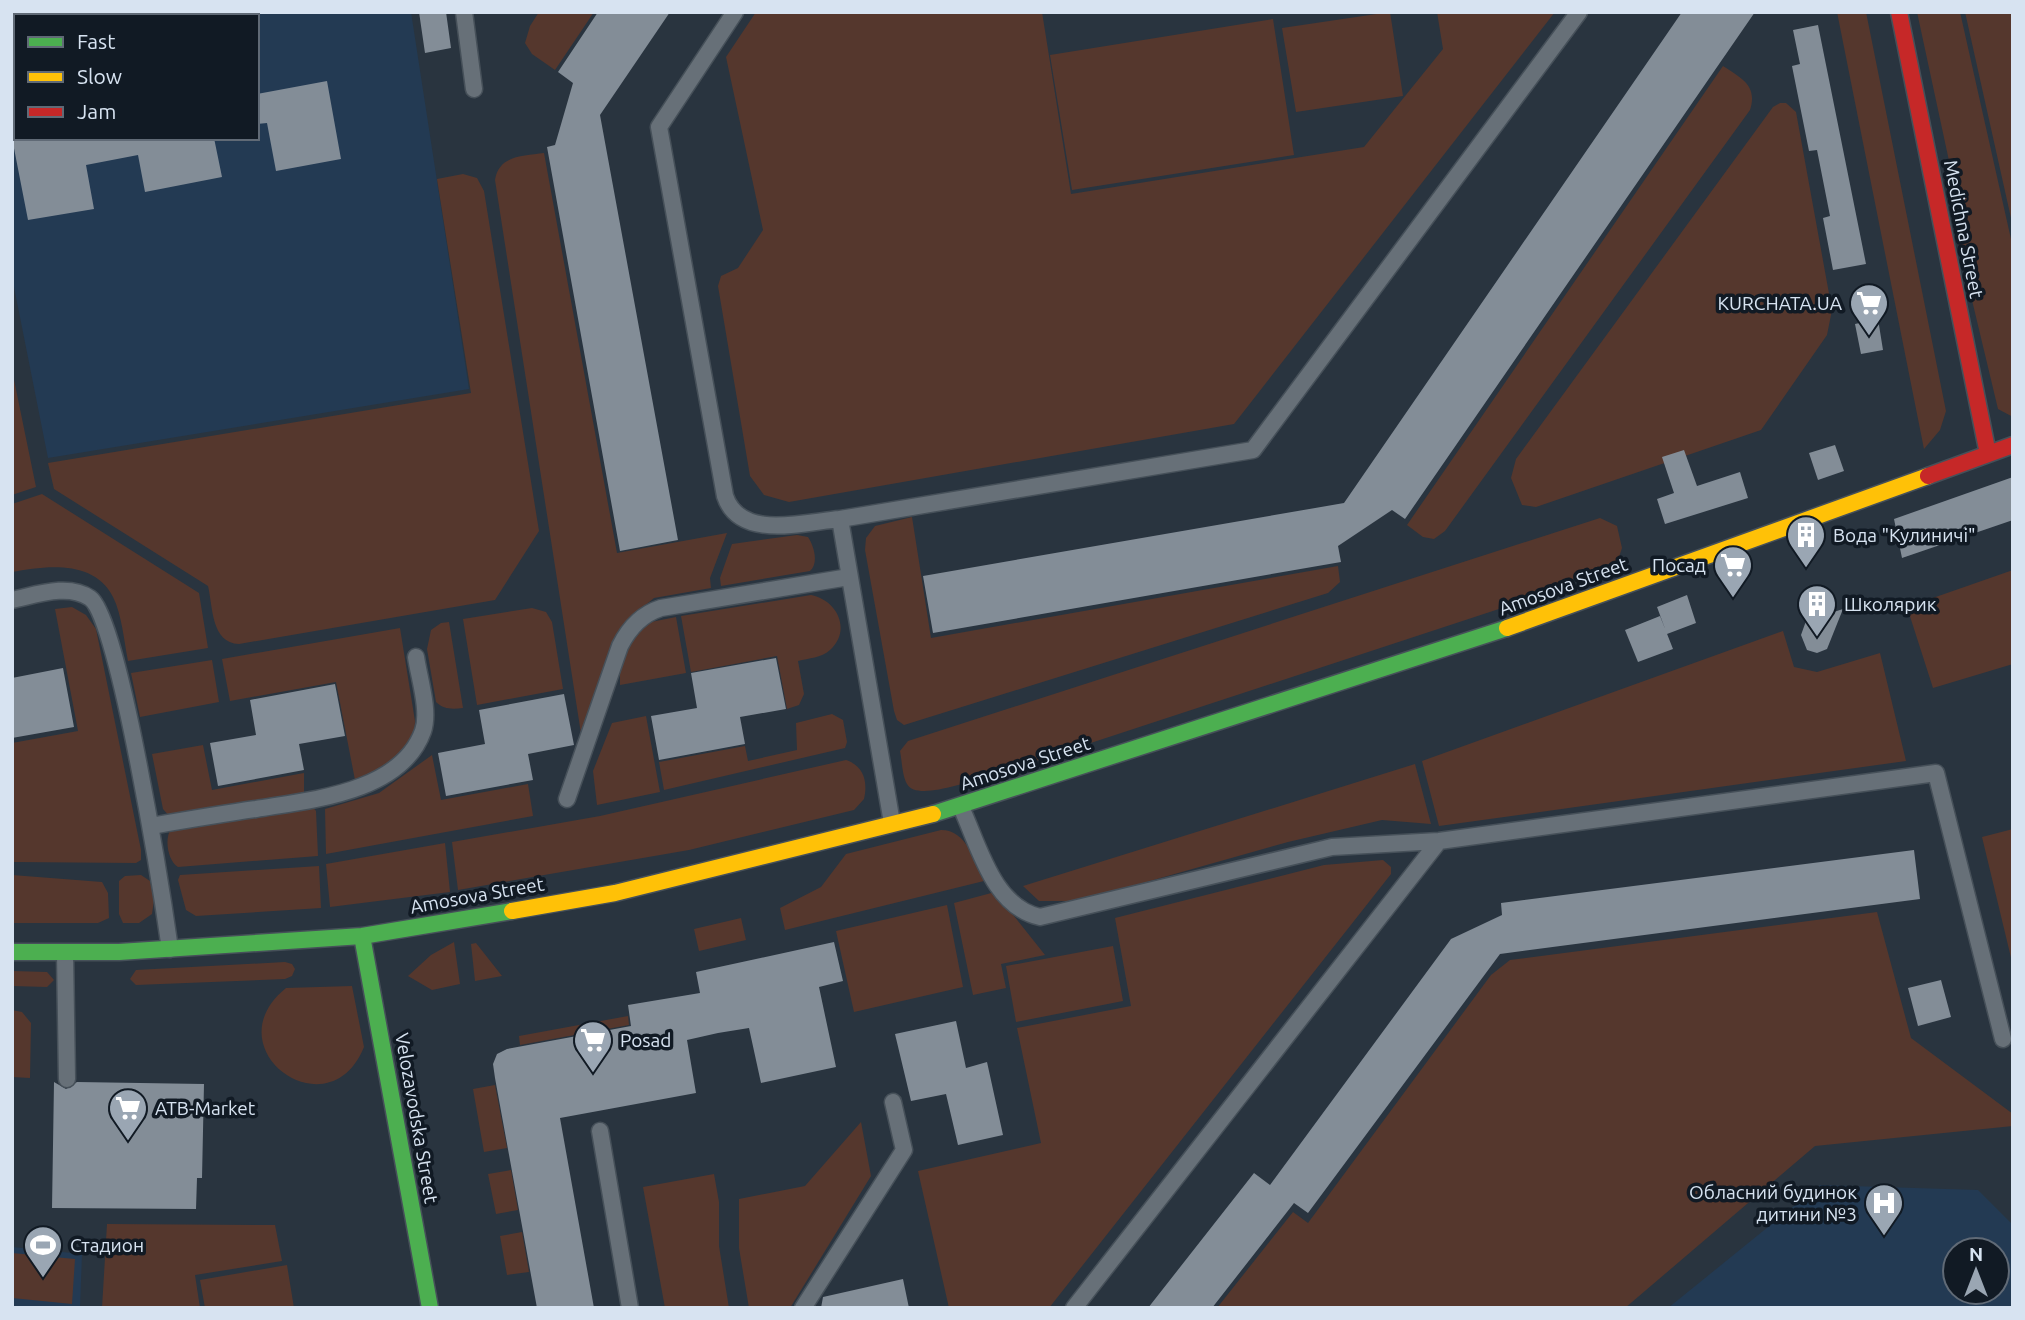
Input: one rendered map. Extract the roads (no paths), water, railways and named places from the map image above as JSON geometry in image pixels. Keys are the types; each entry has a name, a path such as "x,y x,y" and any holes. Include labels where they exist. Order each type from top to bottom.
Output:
{"street":[{"name":"Medichna Street","path":"1899,12 1988,454"},
{"name":"Amosova Street","path":"12,952 65,954 362,936 615,892 961,807 1445,650 2013,445"},
{"name":"Velozavodska Street","path":"362,936 430,1308"}],"lane":[{"path":"464,12 474,89"},
{"path":"735,12 659,127 725,496 737,516 757,524 840,519 1253,450 1579,12"},
{"path":"840,519 892,823"},
{"path":"567,799 620,646 629,629 644,616 661,608 849,577"},
{"path":"12,600 64,591 89,597 101,610 151,826 170,948"},
{"path":"151,826 342,794 376,780 408,754 423,731 424,716 416,657"},
{"path":"961,807 996,883 1009,903 1023,913 1040,917 1332,847 1439,841 1936,773 2003,1039"},
{"path":"1074,1308 1439,841"},
{"path":"65,954 67,1079"},
{"path":"803,1308 904,1150 894,1102"},
{"path":"600,1131 631,1308"}],"place":[{"name":"KURCHATA.UA","path":"1869,337"},
{"name":"Вода \"Кулиничі\"","path":"1806,569"},
{"name":"Посад","path":"1733,599"},
{"name":"Школярик","path":"1817,638"},
{"name":"Posad","path":"593,1074"},
{"name":"ATB-Market","path":"128,1142"},
{"name":"Обласний будинок дитини №3","path":"1884,1237"},
{"name":"Стадион","path":"43,1279"}]}
